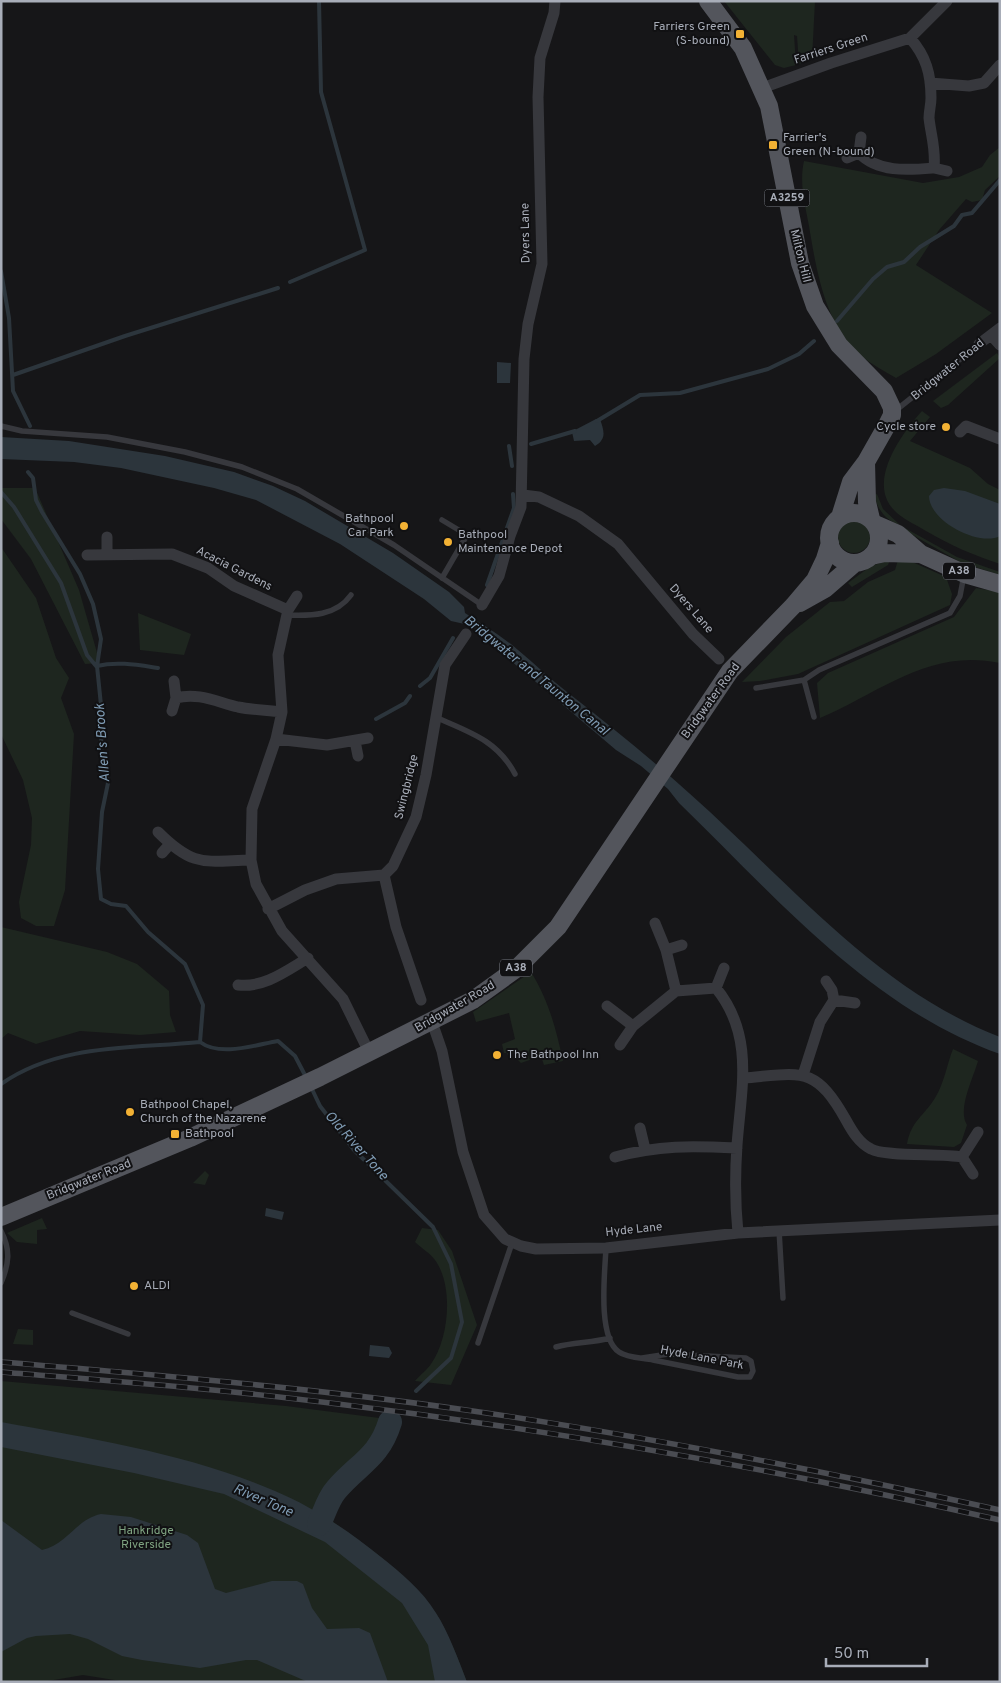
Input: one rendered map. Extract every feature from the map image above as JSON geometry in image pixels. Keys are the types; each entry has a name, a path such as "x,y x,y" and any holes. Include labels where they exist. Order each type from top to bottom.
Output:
{"main road":[{"name":"Milton Hill","path":"708,1 743,48 762,88 775,131 800,263 810,294 833,337 854,363 887,395 893,413"},
{"name":"Bridgwater Road","path":"840,517 851,482 866,462 893,413"},
{"path":"830,542 839,557 863,559 879,540 867,502 866,462"},
{"name":"A38","path":"830,542 830,531 840,517 856,513 898,534 921,554 964,574 1000,584"},
{"name":"Bridgwater Road","path":"1,1217 190,1138 277,1098 432,1022 497,983 533,953 558,927 667,762 730,671 793,606 815,580 825,559 830,542"},
{"name":"A38","path":"863,559 885,553 921,554"},
{"name":"Bridgwater Road","path":"793,606 825,589 863,559"}],"street":[{"name":"Dyers Lane","path":"482,605 499,576 510,536 522,507 521,418 524,359 528,324 542,264 538,97 540,68 555,1"},
{"name":"Farriers Green","path":"762,88 830,63 910,38 939,4"},
{"path":"910,38 920,49 928,67 930,83 929,117 936,149 934,168"},
{"path":"930,83 969,86 984,83 1000,64"},
{"path":"861,138 859,153 867,162 894,169 934,168 947,171"},
{"path":"847,158 859,153"},
{"path":"996,331 1000,345"},
{"name":"Bridgwater Road","path":"979,344 996,331"},
{"path":"960,432 966,426 1000,439"},
{"name":"Dyers Lane","path":"523,495 539,497 579,516 618,544 693,634 719,660"},
{"path":"107,537 107,554"},
{"name":"Acacia Gardens","path":"87,555 172,554 208,568 234,586 288,612"},
{"path":"297,596 288,612 278,656 282,712 276,739 252,809 252,860 256,884 268,909 282,931 343,999 370,1052"},
{"name":"Swingbridge","path":"384,875 393,866 416,817 426,775 445,665 466,634"},
{"path":"172,710 176,698 174,681"},
{"path":"176,698 185,696 208,698 239,707 282,712"},
{"path":"276,739 327,745 368,738"},
{"path":"355,741 358,756"},
{"path":"158,832 170,844 193,859 206,862 252,860"},
{"path":"162,853 170,844"},
{"path":"268,909 305,890 336,879 384,875 396,927 421,1000"},
{"path":"655,923 666,950 676,990"},
{"path":"666,950 682,945"},
{"path":"238,985 252,992 308,958"},
{"path":"716,988 724,968"},
{"path":"803,1075 820,1022 834,1000 832,990 826,981"},
{"path":"620,1045 633,1026 676,990 716,988"},
{"path":"716,988 729,1005 736,1023 744,1078 737,1148 738,1232"},
{"path":"834,1000 855,1003"},
{"path":"607,1006 633,1026"},
{"name":"Hyde Lane","path":"432,1022 442,1051 463,1152 484,1215 512,1243 536,1249 606,1248 738,1232 1000,1220"},
{"path":"744,1078 782,1073 803,1075 826,1088 853,1133 870,1149 881,1152 947,1154 962,1157 973,1174"},
{"path":"640,1128 645,1149"},
{"path":"962,1157 978,1132"},
{"path":"614,1157 645,1149 678,1146 737,1148"}],"lane":[{"name":"Bridgwater Road","path":"893,413 908,403 979,344"},
{"path":"1,426 22,430 107,437 167,448 242,467 297,489 394,545 482,605"},
{"path":"442,520 467,535 442,578"},
{"path":"756,688 804,680 819,670 950,613 960,596 964,574"},
{"path":"288,612 306,616 329,613 342,606 351,595"},
{"path":"804,680 814,717"},
{"path":"435,717 480,736 508,761 515,774"},
{"path":"779,1230 783,1298"},
{"path":"1,1231 8,1245 7,1269 1,1283"},
{"path":"478,1342 512,1243"},
{"path":"556,1347 572,1342 596,1342 610,1338 604,1299 606,1248"},
{"path":"72,1313 128,1334"},
{"name":"Hyde Lane Park","path":"610,1338 612,1345 620,1353 642,1358 738,1377 750,1377 753,1371 751,1361 746,1358 668,1354 642,1358"}],"green space":[{"path":"724,1 815,1 812,59 799,64 797,36 794,35 796,65 784,68 775,65"},
{"path":"1000,147 1000,176 985,190 982,200 972,202 966,199 939,230 916,265 992,313 936,354 896,378 860,355 838,329 830,313 819,278 804,202 802,177 804,161 923,183 959,177 982,167 990,155"},
{"path":"997,353 1000,358 948,405 941,408 933,401"},
{"path":"922,411 930,417 910,441 970,468 988,484 1000,490 1000,564 953,545 909,521 894,510 886,498 884,485 890,458 897,444"},
{"path":"1,488 35,488 79,590 100,663 85,664 31,559 1,519"},
{"path":"877,494 883,509 900,525 883,514 874,495"},
{"path":"854,521 866,525 870,537 866,549 854,553 842,549 838,537 842,525"},
{"path":"905,528 957,557 1000,572 1000,575 960,562 904,530"},
{"path":"1,547 36,598 56,658 69,678 61,698 74,734 65,890 54,926 36,926 21,918 19,902 31,845 32,818 23,780 1,734"},
{"path":"890,560 888,565 852,587 848,583 871,566"},
{"path":"898,560 910,561 946,577 952,594 950,605 798,674 760,681 742,682 786,637 830,602 844,601 868,582 895,570"},
{"path":"976,588 1000,592 1000,663 974,660 950,662 928,667 906,675 820,718 817,683 828,673 954,617"},
{"path":"138,613 191,634 184,655 140,650"},
{"path":"1,927 107,952 137,964 169,991 170,1015 176,1032 140,1035 80,1031 36,1044 8,1033 1,1039"},
{"path":"531,972 543,994 551,1015 563,1061 544,1065 541,1056 521,1063 516,1058 509,1058 507,1053 504,1053 502,1044 515,1039 509,1013 476,1022 473,1012"},
{"path":"953,1049 978,1061 965,1102 964,1118 967,1125 961,1143 954,1147 907,1144 915,1124 938,1092"},
{"path":"205,1171 209,1175 205,1185 193,1183"},
{"path":"42,1218 47,1229 37,1230 37,1244 17,1242 7,1233"},
{"path":"422,1228 438,1230 452,1251 477,1325 451,1385 415,1381 429,1366 437,1353 442,1341 447,1312 445,1284 441,1271 433,1257 415,1242"},
{"path":"18,1329 33,1330 33,1345 13,1344"},
{"name":"Hankridge Riverside","path":"1,1381 286,1406 387,1419 394,1435 391,1448 346,1486 331,1508 329,1519 386,1561 424,1598 444,1627 467,1682 127,1682 83,1675 48,1681 1,1682"}],"water":[{"path":"497,362 511,363 510,383 497,383"},
{"path":"596,419 600,419 604,434 599,443 595,446 590,440 574,441 572,432"},
{"name":"Bridgwater and Taunton Canal","path":"1,437 69,441 165,456 234,472 273,486 305,501 393,553 449,592 464,607 465,613 512,645 649,758 854,946 923,998 960,1019 1000,1037 1000,1054 953,1034 908,1008 867,979 788,911 679,803 668,789 641,766 616,750 469,625 451,621 424,599 340,544 256,500 214,488 121,468 74,462 1,459"},
{"path":"944,488 965,491 1000,504 1000,536 980,538 968,535 946,523 931,505 929,496 934,490"},
{"path":"266,1208 284,1212 282,1220 265,1216"},
{"path":"370,1345 389,1347 392,1353 389,1358 369,1356"},
{"name":"River Tone","path":"1,1422 175,1457 242,1478 303,1504 356,1538 418,1589 440,1620 453,1646 467,1682 435,1682 428,1645 402,1603 325,1542 224,1494 134,1473 1,1447"},
{"path":"101,1514 131,1517 187,1535 198,1543 215,1589 226,1593 272,1581 297,1581 303,1584 312,1608 327,1629 359,1628 370,1633 388,1682 308,1682 257,1660 246,1660 200,1668 142,1660 122,1656 88,1639 70,1634 27,1638 1,1652 1,1520 42,1550 58,1543 85,1521"}],"waterway":[{"path":"290,282 365,250 321,92 319,1"},
{"path":"837,321 873,279 887,267 904,262 920,247 954,226 962,215 972,213 1000,180"},
{"name":"Allen's Brook","path":"1,271 9,318 13,391 30,426"},
{"path":"13,375 125,336 278,288"},
{"path":"597,421 640,395 680,393 768,369 799,354 814,341"},
{"path":"531,444 575,431"},
{"path":"509,446 512,466"},
{"name":"Allen's Brook","path":"28,472 33,478 36,500 42,512 80,574 93,604 101,639 97,666 102,715 101,749 108,783 102,812 98,869 101,899 111,904 126,906 148,932 185,964 203,1005 200,1042"},
{"path":"1,492 14,507 61,583 87,655 96,666"},
{"path":"487,585 514,508 513,494"},
{"path":"420,686 430,678 453,638"},
{"path":"97,666 120,664 158,668"},
{"path":"376,719 405,703 410,696"},
{"name":"Old River Tone","path":"1,1084 47,1061 72,1055 97,1050 200,1042 217,1049 238,1049 278,1041 295,1056 307,1079"},
{"name":"Old River Tone","path":"311,1087 320,1106 354,1150 433,1227 451,1264 462,1322 451,1358 416,1391"},
{"name":"Old River Tone","path":"319,1524 333,1494 374,1452 380,1444 390,1422"}],"railway":[{"path":"1,1362 176,1377 466,1410 734,1455 1000,1510"},
{"path":"1,1372 289,1398 499,1426 750,1468 1000,1520"}],"place":[{"name":"Farriers Green (S-bound)","path":"740,34"},
{"name":"Farrier's Green (N-bound)","path":"773,145"},
{"name":"Cycle store","path":"946,427"},
{"name":"Bathpool Car Park","path":"404,526"},
{"name":"Bathpool Maintenance Depot","path":"448,542"},
{"name":"The Bathpool Inn","path":"497,1055"},
{"name":"Bathpool Chapel, Church of the Nazarene","path":"130,1112"},
{"name":"Bathpool","path":"175,1134"},
{"name":"ALDI","path":"134,1286"}]}
